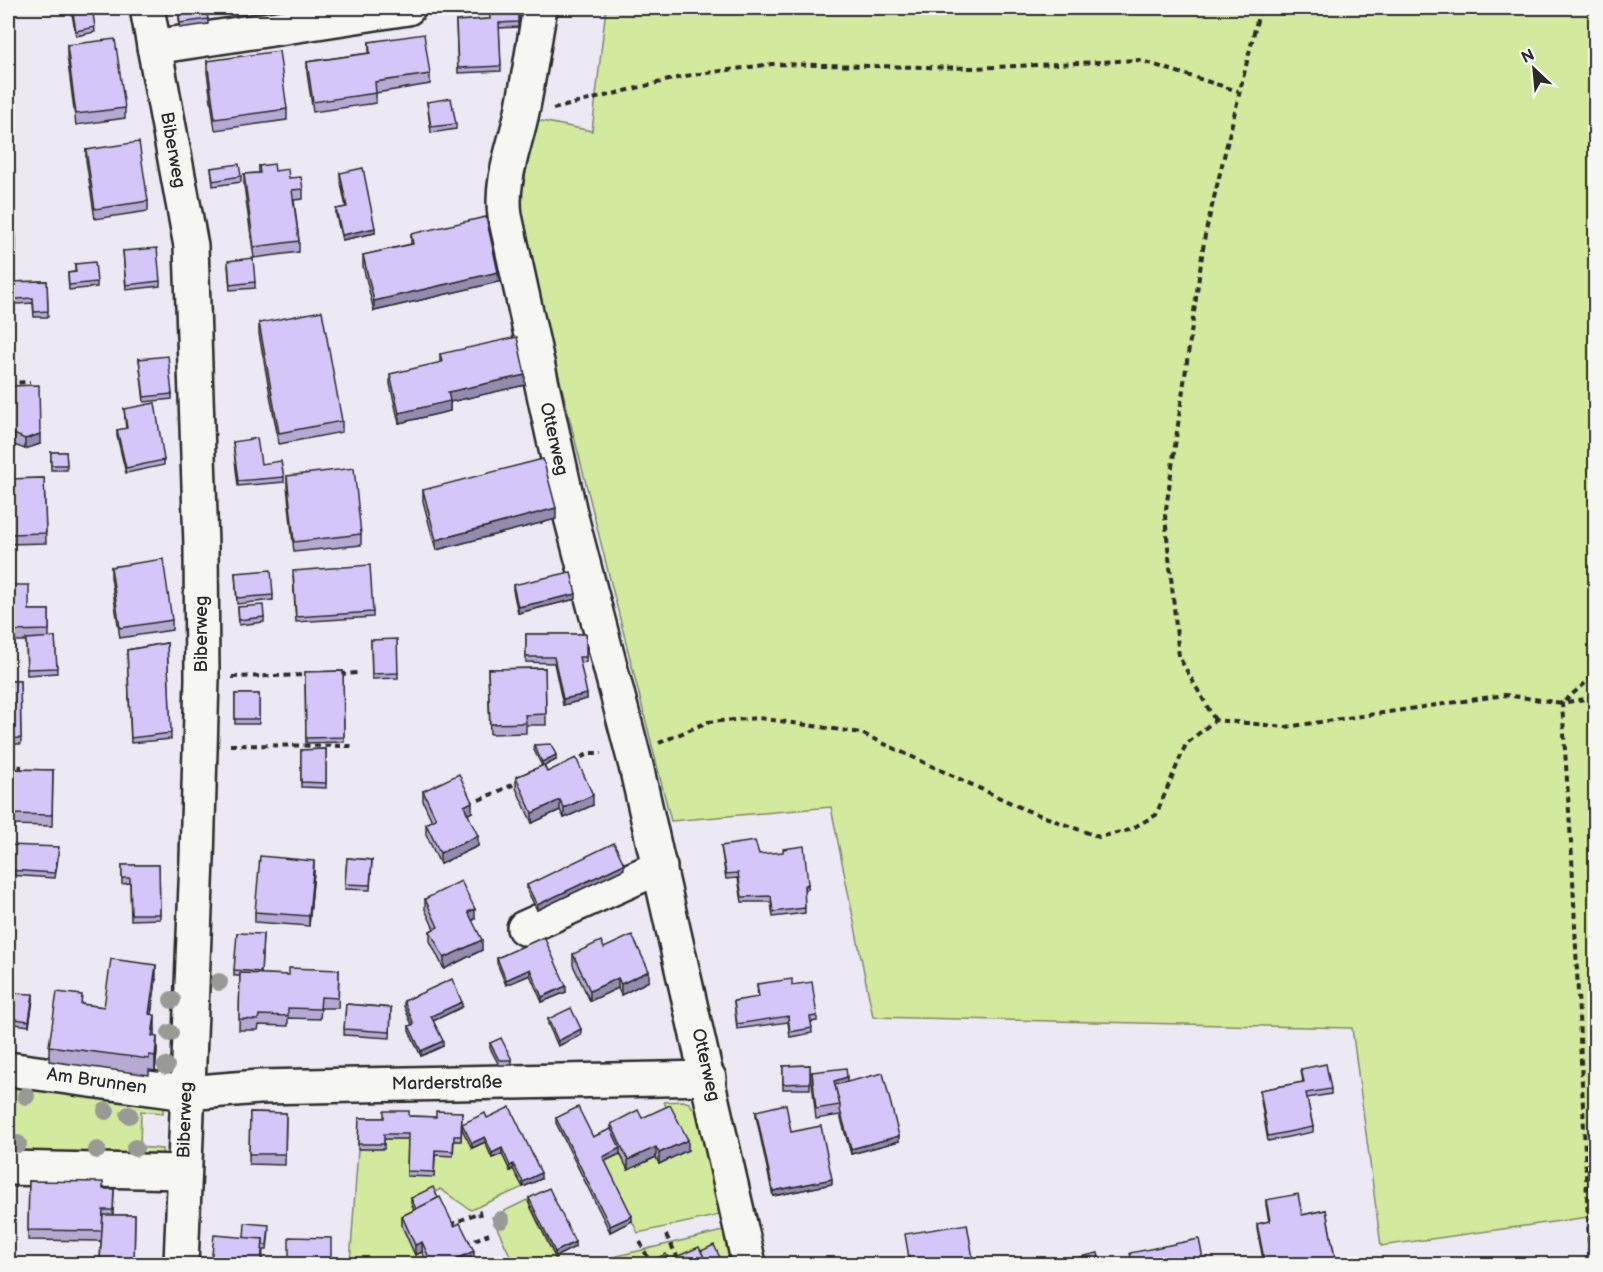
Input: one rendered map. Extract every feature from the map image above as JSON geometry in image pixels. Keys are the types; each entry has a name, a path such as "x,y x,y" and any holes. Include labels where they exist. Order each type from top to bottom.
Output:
{"street":[{"name":"Biberweg","path":"147,8 191,246 201,546 202,678 197,859 181,1264"},
{"path":"154,46 408,8"},
{"name":"Otterweg","path":"540,8 521,114 510,154 504,205 570,513 660,867 749,1264"},
{"path":"524,928 660,867"},
{"name":"Am Brunnen","path":"8,1069 186,1093"},
{"name":"Marderstraße","path":"186,1093 260,1087 709,1078"},
{"path":"8,1168 183,1172"}],"path":[{"path":"1215,720 1179,657 1165,516 1205,235 1238,91 1260,8"},
{"path":"521,114 582,103 686,76 772,64 973,68 1139,60 1238,91"},
{"path":"8,382 30,381"},
{"path":"335,674 358,673"},
{"path":"202,678 313,674"},
{"path":"1562,703 1596,674"},
{"path":"570,763 590,753 634,759 655,745 708,722 759,718 861,733 1026,810 1099,837 1129,830 1156,815 1186,744 1215,720 1286,728 1505,695 1562,703 1596,697"},
{"path":"1562,703 1572,858 1590,1264"},
{"path":"225,745 355,747"},
{"path":"8,766 21,767"},
{"path":"479,800 527,778"},
{"path":"449,1226 479,1212 480,1216"},
{"path":"465,1244 489,1234"},
{"path":"666,1235 681,1264"},
{"path":"640,1242 651,1264"}],"green space":[{"path":"606,8 1595,8 1595,1216 1381,1246 1352,1028 873,1017 831,807 671,821 518,214 536,120 592,131"},
{"path":"8,1087 163,1105 163,1113 141,1111 140,1147 162,1149 163,1161 8,1153"},
{"path":"664,1102 689,1103 699,1116 720,1215 638,1233 603,1162 620,1154 628,1170 656,1157 659,1164 687,1150"},
{"path":"462,1129 472,1148 485,1142 492,1158 502,1154 510,1170 513,1169 523,1187 471,1210 440,1189 427,1202 418,1227 415,1255 422,1252 427,1264 350,1264 358,1149 383,1149 384,1139 408,1139 434,1177 435,1155 454,1141 461,1141"},
{"path":"527,1200 557,1262 553,1264 514,1264 492,1217"},
{"path":"723,1231 731,1264 601,1264 617,1256"}],"building":[{"path":"72,8 92,8 95,27 76,31"},
{"path":"178,8 206,8 208,19 180,23"},
{"path":"489,8 518,8 518,22 499,23 501,66 458,68 456,21 490,19"},
{"path":"424,34 430,74 375,82 376,93 313,102 307,62 370,53 369,42"},
{"path":"115,39 125,108 76,114 67,45"},
{"path":"279,51 287,109 215,119 207,61"},
{"path":"451,98 456,124 431,127 427,102"},
{"path":"139,142 148,201 95,209 86,150"},
{"path":"239,164 241,176 213,181 211,168"},
{"path":"274,164 275,171 288,169 289,178 301,177 303,189 292,190 299,241 254,247 244,174 260,173 259,166"},
{"path":"363,168 375,228 342,235 336,209 347,207 340,173"},
{"path":"13,193 16,242 8,242 8,194"},
{"path":"486,217 498,272 374,301 363,255 413,244 411,234"},
{"path":"157,248 160,281 126,285 123,251"},
{"path":"253,258 255,282 230,285 228,261"},
{"path":"95,262 97,282 69,285 68,273 76,272 75,264"},
{"path":"47,281 48,311 34,312 33,298 16,299 8,295 8,282"},
{"path":"322,311 342,421 279,433 259,323"},
{"path":"517,337 525,375 448,392 450,401 399,413 390,374 442,362 440,354"},
{"path":"168,356 172,394 144,397 139,359"},
{"path":"39,385 40,434 25,439 14,434 8,436 8,386"},
{"path":"155,403 164,460 126,468 117,430 127,428 124,409"},
{"path":"257,438 261,464 281,461 284,477 238,481 233,442"},
{"path":"51,452 66,452 67,465 51,465"},
{"path":"543,459 556,508 436,540 423,490"},
{"path":"354,468 361,534 294,542 287,476"},
{"path":"44,478 46,533 8,534 8,479"},
{"path":"163,559 172,620 120,628 111,567"},
{"path":"370,565 373,612 296,617 293,571"},
{"path":"271,570 273,595 237,598 235,573"},
{"path":"571,572 576,594 518,607 513,585"},
{"path":"8,585 29,585 29,610 49,610 49,630 8,631"},
{"path":"263,605 264,617 239,620 238,607"},
{"path":"526,634 586,634 586,657 579,657 587,694 563,699 554,657 526,657"},
{"path":"55,637 57,668 27,669 26,639"},
{"path":"397,639 398,673 372,674 371,640"},
{"path":"167,643 171,733 131,738 127,650"},
{"path":"545,668 546,714 525,715 526,723 490,724 488,669"},
{"path":"343,671 344,737 306,738 305,672"},
{"path":"8,681 20,681 21,738 8,739"},
{"path":"235,694 259,694 259,719 235,719"},
{"path":"551,744 556,755 542,762 534,745"},
{"path":"326,749 326,783 301,782 301,750"},
{"path":"576,758 593,795 564,808 560,800 532,813 516,777 544,765 547,772"},
{"path":"8,769 53,770 52,815 8,814"},
{"path":"459,774 472,802 464,806 478,836 440,853 426,824 436,819 423,791"},
{"path":"755,841 759,854 783,852 783,849 804,846 808,884 804,886 805,908 773,912 771,896 742,897 738,873 726,874 721,846"},
{"path":"614,843 624,864 537,905 527,885"},
{"path":"8,845 59,847 55,873 8,870"},
{"path":"260,856 314,861 309,916 255,912"},
{"path":"347,858 372,860 370,885 345,884"},
{"path":"122,865 159,865 160,914 131,914 130,878 122,878"},
{"path":"461,881 475,909 468,912 482,940 444,958 430,931 438,927 425,899"},
{"path":"237,933 263,934 261,972 234,970"},
{"path":"632,935 649,971 621,984 618,978 590,991 573,954 601,941 604,948"},
{"path":"544,937 566,986 542,997 530,969 506,980 497,958"},
{"path":"111,959 156,965 149,1014 155,1015 152,1036 157,1037 155,1056 149,1055 149,1059 49,1046 57,992 82,995 81,1004 104,1007"},
{"path":"289,968 339,970 338,998 321,997 320,1009 288,1008 288,1016 259,1015 258,1020 239,1019 240,973 289,975"},
{"path":"452,979 462,1002 431,1016 443,1041 421,1051 409,1026 414,1024 404,1001"},
{"path":"792,979 792,985 812,982 817,1016 810,1017 812,1028 790,1032 788,1016 737,1024 734,1001 759,997 757,984"},
{"path":"8,993 33,994 29,1021 8,1018"},
{"path":"346,1004 391,1008 390,1032 344,1029"},
{"path":"571,1008 581,1029 558,1041 548,1019"},
{"path":"501,1038 512,1060 499,1060 490,1043"},
{"path":"1326,1064 1331,1089 1306,1093 1313,1127 1268,1136 1260,1090 1304,1082 1301,1069"},
{"path":"810,1065 810,1083 783,1084 783,1066"},
{"path":"846,1068 847,1077 834,1081 840,1105 816,1109 812,1072"},
{"path":"883,1073 899,1136 851,1149 835,1085"},
{"path":"786,1104 791,1132 821,1126 832,1179 773,1191 756,1111"},
{"path":"670,1105 688,1140 659,1153 656,1147 628,1160 611,1124 638,1110 642,1118"},
{"path":"510,1107 541,1173 523,1182 513,1164 510,1166 502,1148 492,1153 485,1137 472,1143 462,1124 485,1113 487,1118"},
{"path":"578,1107 593,1137 611,1129 620,1148 603,1157 632,1216 610,1226 556,1118"},
{"path":"384,1111 409,1111 409,1116 436,1117 436,1111 462,1112 461,1136 454,1136 453,1151 435,1150 434,1172 407,1171 408,1134 384,1134 384,1144 358,1144 359,1118 384,1118"},
{"path":"250,1112 286,1113 285,1154 249,1154"},
{"path":"29,1181 103,1182 103,1189 114,1189 113,1210 103,1210 102,1231 28,1230"},
{"path":"433,1187 438,1198 416,1209 411,1198"},
{"path":"549,1188 575,1242 555,1252 529,1198"},
{"path":"1298,1194 1302,1215 1326,1210 1336,1264 1265,1264 1257,1224 1270,1221 1266,1200"},
{"path":"440,1197 454,1226 460,1223 474,1251 446,1264 432,1264 422,1242 415,1245 402,1216"},
{"path":"103,1215 135,1215 134,1260 100,1260"},
{"path":"245,1223 269,1225 267,1245 263,1245 263,1239 244,1238"},
{"path":"967,1224 974,1264 910,1264 905,1234"},
{"path":"214,1235 263,1239 261,1264 211,1264"},
{"path":"289,1237 331,1238 331,1264 289,1264"},
{"path":"1199,1239 1204,1264 1132,1264 1130,1253"},
{"path":"714,1245 723,1264 707,1264 701,1251"},
{"path":"699,1247 707,1264 644,1264 666,1254 669,1260"},
{"path":"1098,1253 1100,1264 1050,1264"},
{"path":"474,1257 477,1264 456,1264"},
{"path":"851,1259 852,1264 820,1264 820,1263"},
{"path":"1246,1261 1246,1264 1227,1264"}]}
